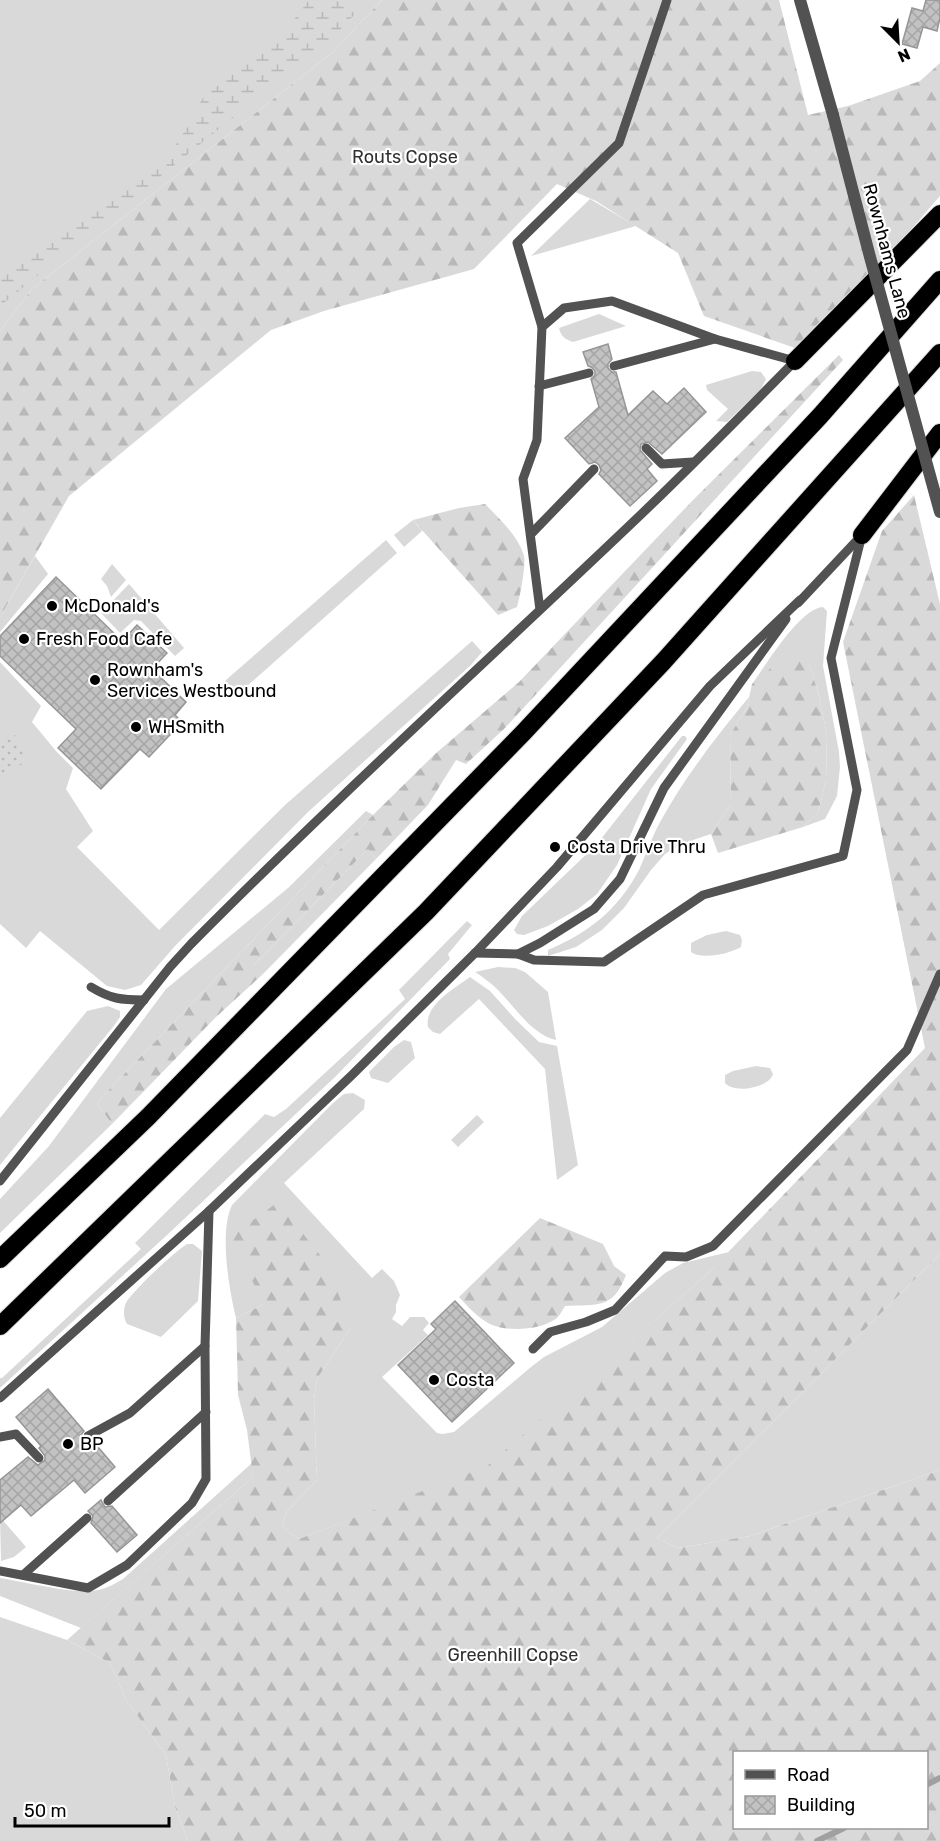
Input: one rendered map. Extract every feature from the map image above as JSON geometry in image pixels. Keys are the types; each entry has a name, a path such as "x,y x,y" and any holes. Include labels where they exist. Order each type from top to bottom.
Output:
{"highway":[{"path":"795,361 940,214"},
{"path":"0,1259 156,1109 523,733 820,416 940,280"},
{"path":"0,1326 426,912 663,662 940,352"},
{"path":"862,535 940,433"}],"street":[{"name":"Rownhams Lane","path":"800,0 940,512"}],"lane":[{"path":"540,610 523,479 537,440 542,327 517,243 619,143 667,0"},
{"path":"0,1181 191,944 290,845 540,610 795,361 715,339 612,301 564,308 542,327"},
{"path":"614,366 715,339"},
{"path":"539,386 590,373"},
{"path":"646,448 662,464 693,462"},
{"path":"531,534 594,469"},
{"path":"0,1398 208,1211 352,1075 475,953 557,867 710,686 800,600 862,535"},
{"path":"475,953 518,954 534,960 604,962 703,895 843,856 856,790 831,658 862,535"},
{"path":"518,954 594,909 620,879 664,788 800,600"},
{"path":"533,1350 550,1332 586,1322 615,1310 665,1256 686,1257 713,1246 907,1050 940,974"},
{"path":"91,987 119,1000 144,1000"},
{"path":"0,1571 88,1588 127,1565 192,1503 207,1479 205,1346 208,1211"},
{"path":"88,1436 130,1413 205,1346"},
{"path":"108,1501 206,1412"},
{"path":"0,1437 16,1434 39,1458"},
{"path":"23,1575 87,1518"}],"green space":[{"path":"0,0 382,0 332,53 32,289 0,331"},
{"path":"309,0 368,0 325,46 287,74 0,306 0,274 133,184 167,157 182,136 205,95 277,42"},
{"name":"Routs Copse","path":"382,0 779,0 808,115 848,106 920,81 940,63 940,196 895,248 795,348 704,316 678,253 596,201 557,184 474,269 324,311 271,330 69,496 0,617 0,331 32,289 332,53"},
{"path":"590,199 636,226 531,256"},
{"path":"599,314 626,326 573,342 561,334 559,328"},
{"path":"839,355 843,360 504,729 466,764 456,760 428,805 376,859 368,849 252,967 262,975 216,1017 112,1124 97,1104 100,1099 373,815 435,754 519,682 694,499"},
{"path":"752,371 761,372 766,379 761,389 727,422 716,421 728,409 707,390 706,385"},
{"name":"Greenhill Copse","path":"914,495 940,604 940,1254 657,1538 678,1548 750,1536 940,1470 940,1841 188,1841 175,1807 166,1755 126,1700 110,1663 67,1640 253,1477 247,1430 238,1395 236,1318 264,1304 230,1237 278,1202 327,1264 351,1327 317,1379 314,1399 317,1480 287,1511 282,1524 287,1531 299,1539 487,1466 706,1275 925,1048 843,642 882,531"},
{"path":"485,504 513,535 524,556 517,607 498,615 413,520"},
{"path":"413,520 422,531 404,547 394,535"},
{"path":"386,540 397,553 246,687 226,691 222,686 226,680"},
{"path":"35,556 48,574 0,632 0,617"},
{"path":"112,564 126,580 111,597 107,586 101,579"},
{"path":"129,584 184,648 175,656 141,621 134,620 120,633 101,613"},
{"path":"823,607 827,611 823,666 840,767 837,796 825,819 803,827 818,813 826,780 827,735 818,692 809,664 752,684 794,627 814,610"},
{"path":"472,641 482,652 471,665 308,812 175,946 141,985 125,990 107,986 40,931 26,948 0,924 0,662 41,706 32,722 73,768 66,789 93,831 77,847 159,930 285,805"},
{"path":"784,657 809,664 818,692 827,735 826,780 818,813 803,827 718,853 711,834 731,804 730,735 747,707 752,684"},
{"path":"749,697 747,707 730,735 731,804 711,834 681,844 665,854 624,908 602,930 576,947 548,956 548,950 589,928 622,897 639,870 656,830 679,790"},
{"path":"15,735 27,762 0,775 0,741"},
{"path":"682,736 687,739 651,789 617,865 597,894 578,909 548,926 524,935 517,934 514,930 522,916 597,844"},
{"path":"366,811 373,815 100,1099 97,1104 112,1124 0,1233 0,1199 49,1146 166,989 288,888"},
{"path":"368,849 376,859 262,975 251,968"},
{"path":"467,921 472,925 448,954 450,959 336,1076 0,1388 0,1378 141,1249 135,1243 265,1114 274,1117 286,1109 405,999 399,990"},
{"path":"726,931 740,935 741,947 716,955 702,956 691,952 691,943 707,935"},
{"path":"498,967 515,968 525,972 548,992 556,1040 531,1026 495,987 475,972"},
{"path":"470,977 490,991 539,1042 557,1046 578,1165 557,1180 545,1069 479,999 440,1034 428,1027 428,1019 436,1004"},
{"path":"108,1006 120,1011 120,1017 0,1165 0,1118 87,1011"},
{"path":"404,1040 411,1042 415,1058 388,1083 371,1078 369,1072"},
{"path":"756,1066 770,1068 773,1074 765,1083 743,1089 725,1083 725,1075"},
{"path":"353,1093 365,1100 364,1109 284,1183 372,1278 382,1269 394,1281 400,1295 392,1319 402,1326 410,1317 424,1317 429,1323 423,1330 428,1335 382,1377 437,1433 454,1432 544,1357 602,1327 665,1273 683,1263 729,1252 706,1275 487,1467 299,1539 287,1531 282,1524 287,1511 317,1480 314,1399 317,1379 351,1327 264,1304 236,1318 228,1277 226,1230 232,1205 333,1103 344,1094"},
{"path":"477,1115 484,1122 458,1147 451,1140"},
{"path":"540,1218 603,1244 614,1266 626,1275 615,1294 603,1303 565,1306 557,1318 535,1327 508,1329 492,1325 478,1316 459,1297"},
{"path":"187,1244 193,1244 202,1251 198,1301 161,1337 127,1324 124,1312 127,1301 155,1271"},
{"path":"940,1254 940,1470 750,1536 678,1548 657,1538"},
{"path":"252,1463 253,1477 81,1628 0,1596 0,1578 76,1591 98,1590 114,1584 123,1579"},
{"path":"0,1517 26,1547 14,1557 1,1561"},
{"path":"0,1617 67,1640 110,1663 126,1700 166,1755 175,1807 188,1841 0,1841"}],"building":[{"path":"926,0 940,0 937,31 923,27 917,48 902,44 912,8 923,11"},
{"path":"608,344 612,359 608,368 616,372 628,415 653,391 667,404 684,388 706,412 662,454 648,442 641,444 640,450 652,464 647,469 657,481 630,506 599,474 601,470 599,465 595,462 589,464 565,438 599,407 591,379 595,371 588,366 583,352"},
{"name":"Rownham's Services Westbound","path":"56,577 122,641 137,625 167,653 152,669 186,702 175,715 182,722 149,757 140,749 101,789 58,748 76,729 0,656 0,636"},
{"path":"455,1301 514,1363 452,1422 398,1365 436,1329 431,1324"},
{"name":"BP","path":"48,1389 84,1431 81,1435 82,1440 87,1443 93,1441 115,1467 85,1493 74,1480 31,1516 21,1505 0,1523 0,1480 28,1457 38,1465 45,1460 39,1448 41,1446 16,1417"},
{"path":"101,1500 105,1507 112,1506 137,1535 117,1552 91,1523 93,1516 88,1511"}],"waterway":[{"path":"928,1784 940,1778"},
{"path":"817,1841 842,1829"}],"place":[{"name":"McDonald's","path":"52,606"},
{"name":"Fresh Food Cafe","path":"24,639"},
{"name":"Rownham's Services Westbound","path":"95,680"},
{"name":"WHSmith","path":"136,727"},
{"name":"Costa Drive Thru","path":"555,847"},
{"name":"Costa","path":"434,1380"},
{"name":"BP","path":"68,1444"}]}
